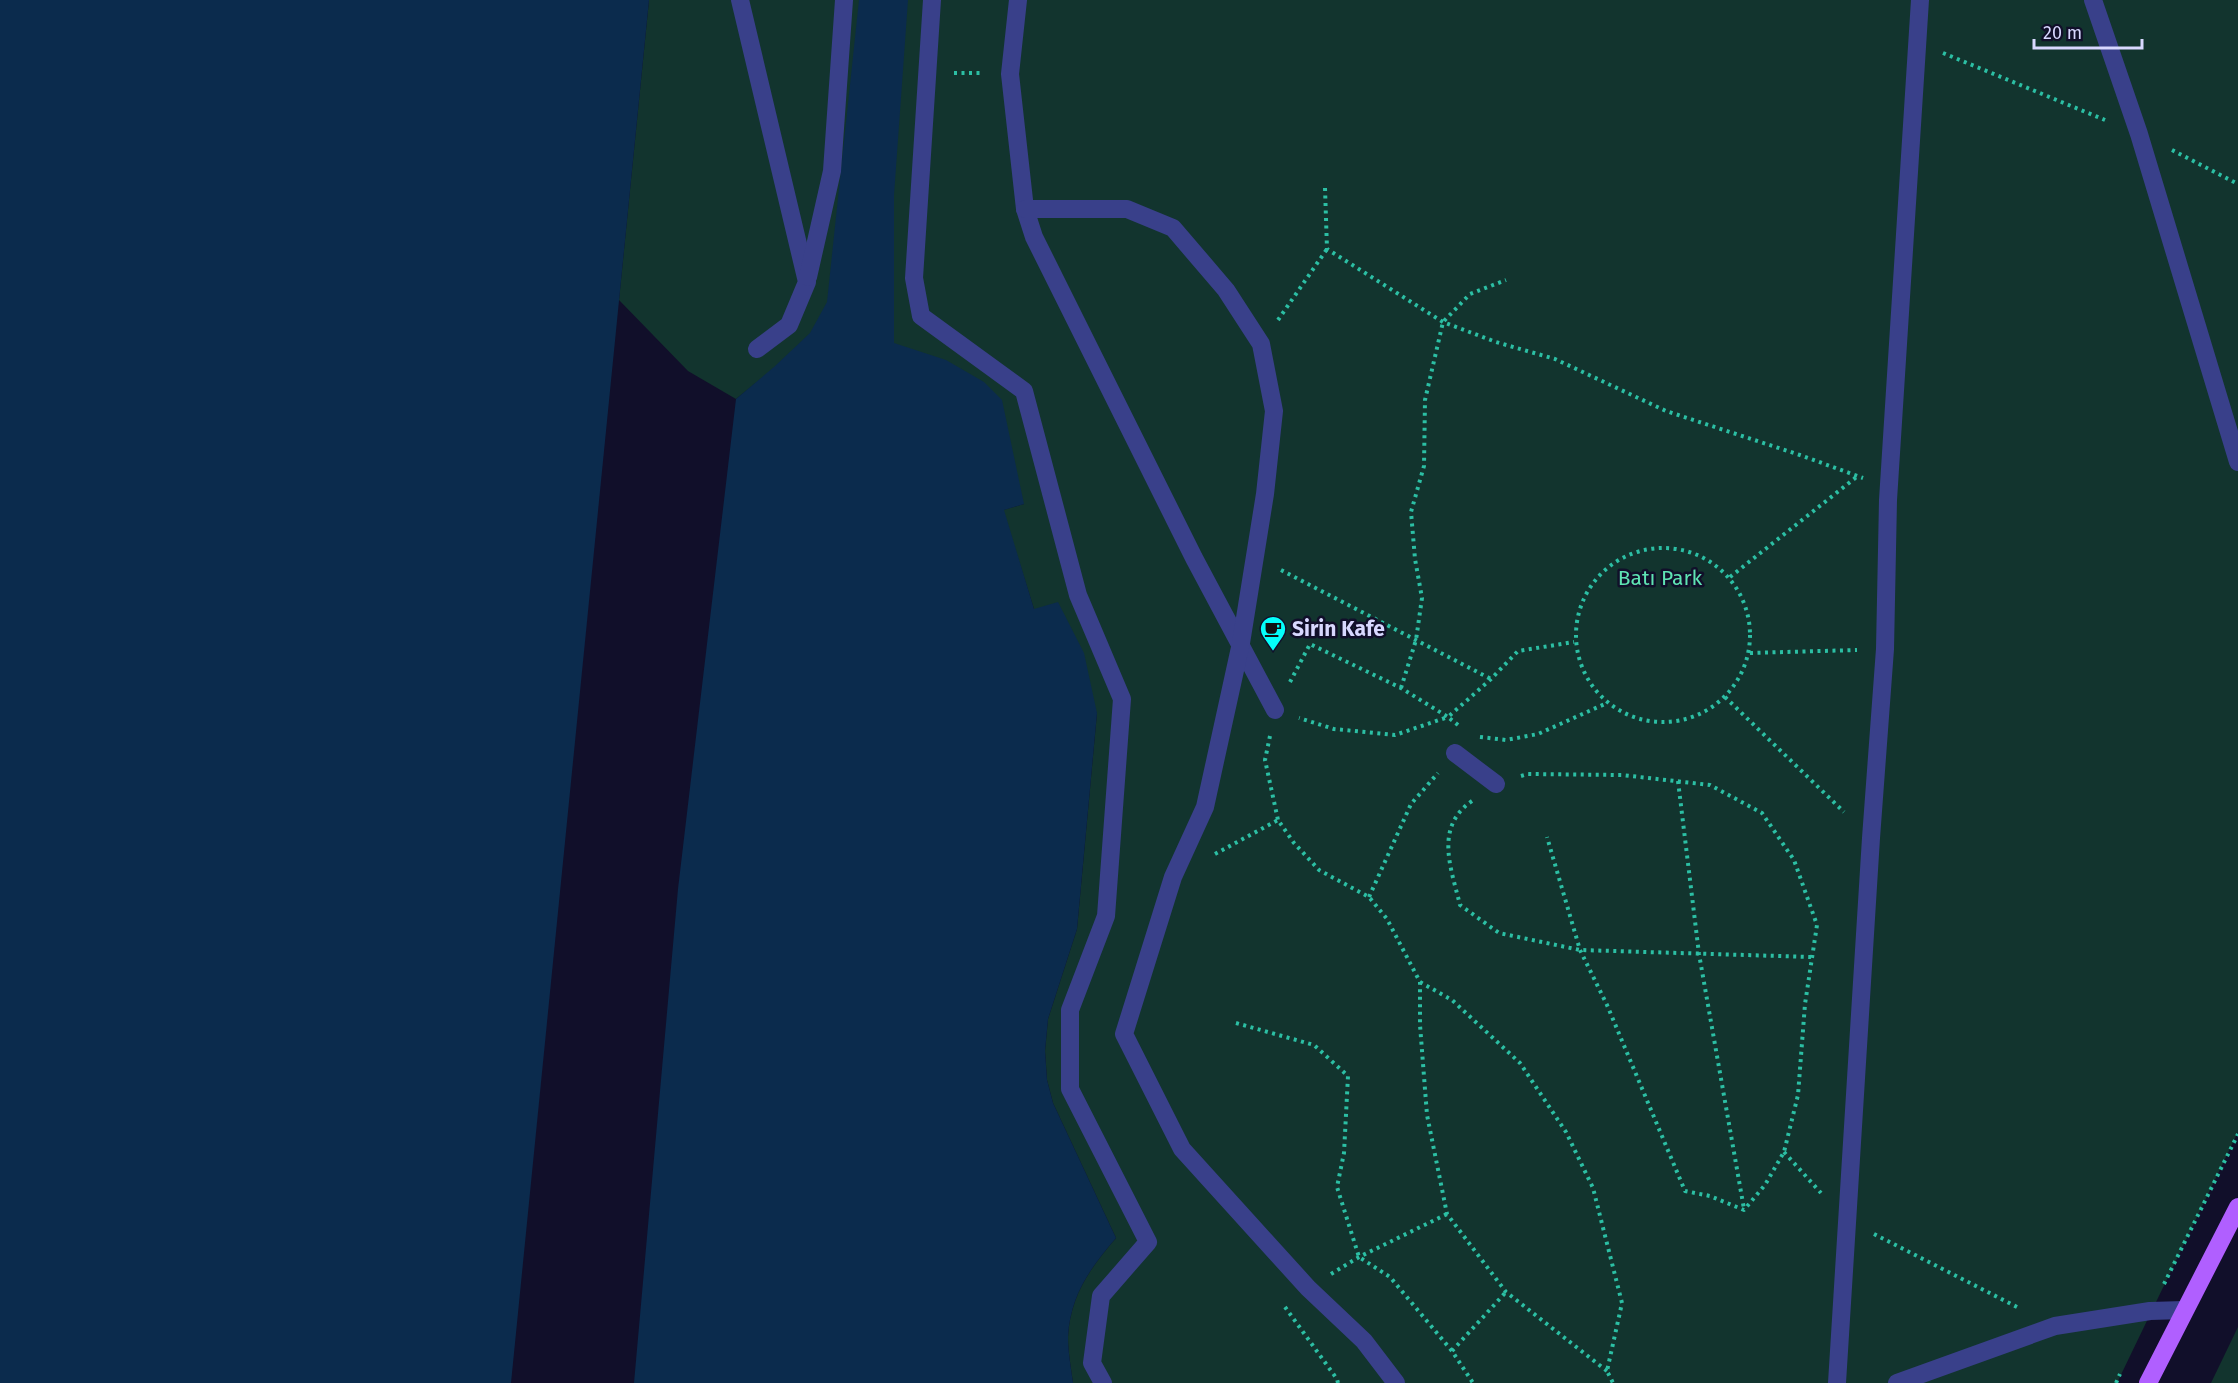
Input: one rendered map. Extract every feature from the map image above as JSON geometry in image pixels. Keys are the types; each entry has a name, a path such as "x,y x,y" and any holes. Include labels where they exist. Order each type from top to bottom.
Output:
{"main road":[{"path":"2148,1383 2238,1207"},
{"path":"2156,1383 2184,1310"}],"street":[{"path":"740,0 807,282"},
{"path":"757,349 789,325 807,282 832,171 844,0"},
{"path":"932,0 914,278 921,316 1024,391 1078,595 1122,699 1106,916 1070,1010 1070,1089 1148,1242 1101,1296 1092,1363 1104,1383"},
{"path":"1018,0 1010,74 1025,209 1034,237 1194,558 1275,710"},
{"path":"1837,1383 1885,649 1888,500 1920,0"},
{"path":"2093,0 2139,134 2238,462"},
{"path":"1025,209 1127,208 1173,228 1226,290 1261,344 1274,411 1265,494 1241,643 1205,807 1173,877 1124,1034 1182,1149 1308,1288 1364,1341 1396,1383"},
{"path":"1455,753 1496,784"},
{"path":"1897,1383 2055,1326 2150,1311 2184,1310"}],"path":[{"path":"1917,42 2139,134 2238,184"},
{"path":"927,72 1010,74"},
{"path":"1261,344 1327,249 1324,188"},
{"path":"1327,249 1443,322 1496,342 1555,359 1666,411 1860,475 1888,500"},
{"path":"1401,688 1416,640 1422,598 1415,559 1411,512 1424,466 1425,400 1443,322 1470,294 1506,280"},
{"path":"1730,577 1860,475"},
{"path":"1650,546 1694,551 1730,577 1748,613 1750,653 1741,677 1725,697 1699,715 1667,723 1635,718 1607,703 1584,676 1574,642 1582,598 1609,563 1650,546"},
{"path":"1255,556 1491,679"},
{"path":"1275,710 1334,729 1395,735 1448,717 1491,679 1518,651 1574,642"},
{"path":"1607,703 1538,734 1506,740 1475,736 1401,688 1310,644 1275,710 1265,760 1278,820 1294,843 1319,870 1369,897 1387,919 1420,982 1420,1025 1427,1115 1447,1214 1506,1292 1607,1371 1613,1383"},
{"path":"1750,653 1885,649"},
{"path":"1725,697 1871,838"},
{"path":"1369,897 1411,804 1455,753 1475,736"},
{"path":"1744,1210 1765,1185 1784,1152 1798,1095 1810,957 1817,925 1794,860 1762,813 1710,785 1622,775 1528,774 1496,784 1460,809 1448,833 1448,855 1460,905 1499,933 1580,950 1810,957"},
{"path":"1678,781 1699,954 1744,1210"},
{"path":"1215,854 1278,820"},
{"path":"1547,837 1580,950 1607,1005 1685,1191 1710,1196 1744,1210"},
{"path":"1420,982 1452,1000 1520,1063 1566,1132 1593,1188 1622,1303 1607,1371"},
{"path":"1236,1023 1314,1045 1348,1076 1344,1153 1337,1187 1359,1257 1390,1277 1452,1351 1473,1383"},
{"path":"2150,1311 2238,1134"},
{"path":"1784,1152 1846,1220 2055,1326"},
{"path":"1308,1288 1359,1257 1447,1214"},
{"path":"1452,1351 1506,1292"},
{"path":"2116,1383 2121,1373"}],"green space":[{"name":"Batı Park","path":"649,0 2238,0 2238,1132 2117,1383 1073,1383 1068,1337 1073,1308 1083,1283 1116,1238 1053,1103 1047,1080 1045,1051 1048,1019 1077,929 1097,713 1034,609 1003,510 1024,504 811,333 774,368 736,399 688,371 619,300"},
{"path":"2238,1327 2238,1383 2211,1383"}],"water":[{"path":"0,0 649,0 511,1383 0,1383"},
{"path":"859,0 908,0 894,195 894,343 946,360 984,382 1002,400 1024,504 1004,510 1034,609 1058,602 1084,653 1097,713 1077,929 1048,1019 1045,1051 1047,1080 1053,1103 1116,1238 1083,1283 1073,1308 1068,1337 1073,1383 634,1383 678,889 736,399 810,333 827,302"}],"place":[{"name":"Sirin Kafe","path":"1273,652"}]}
